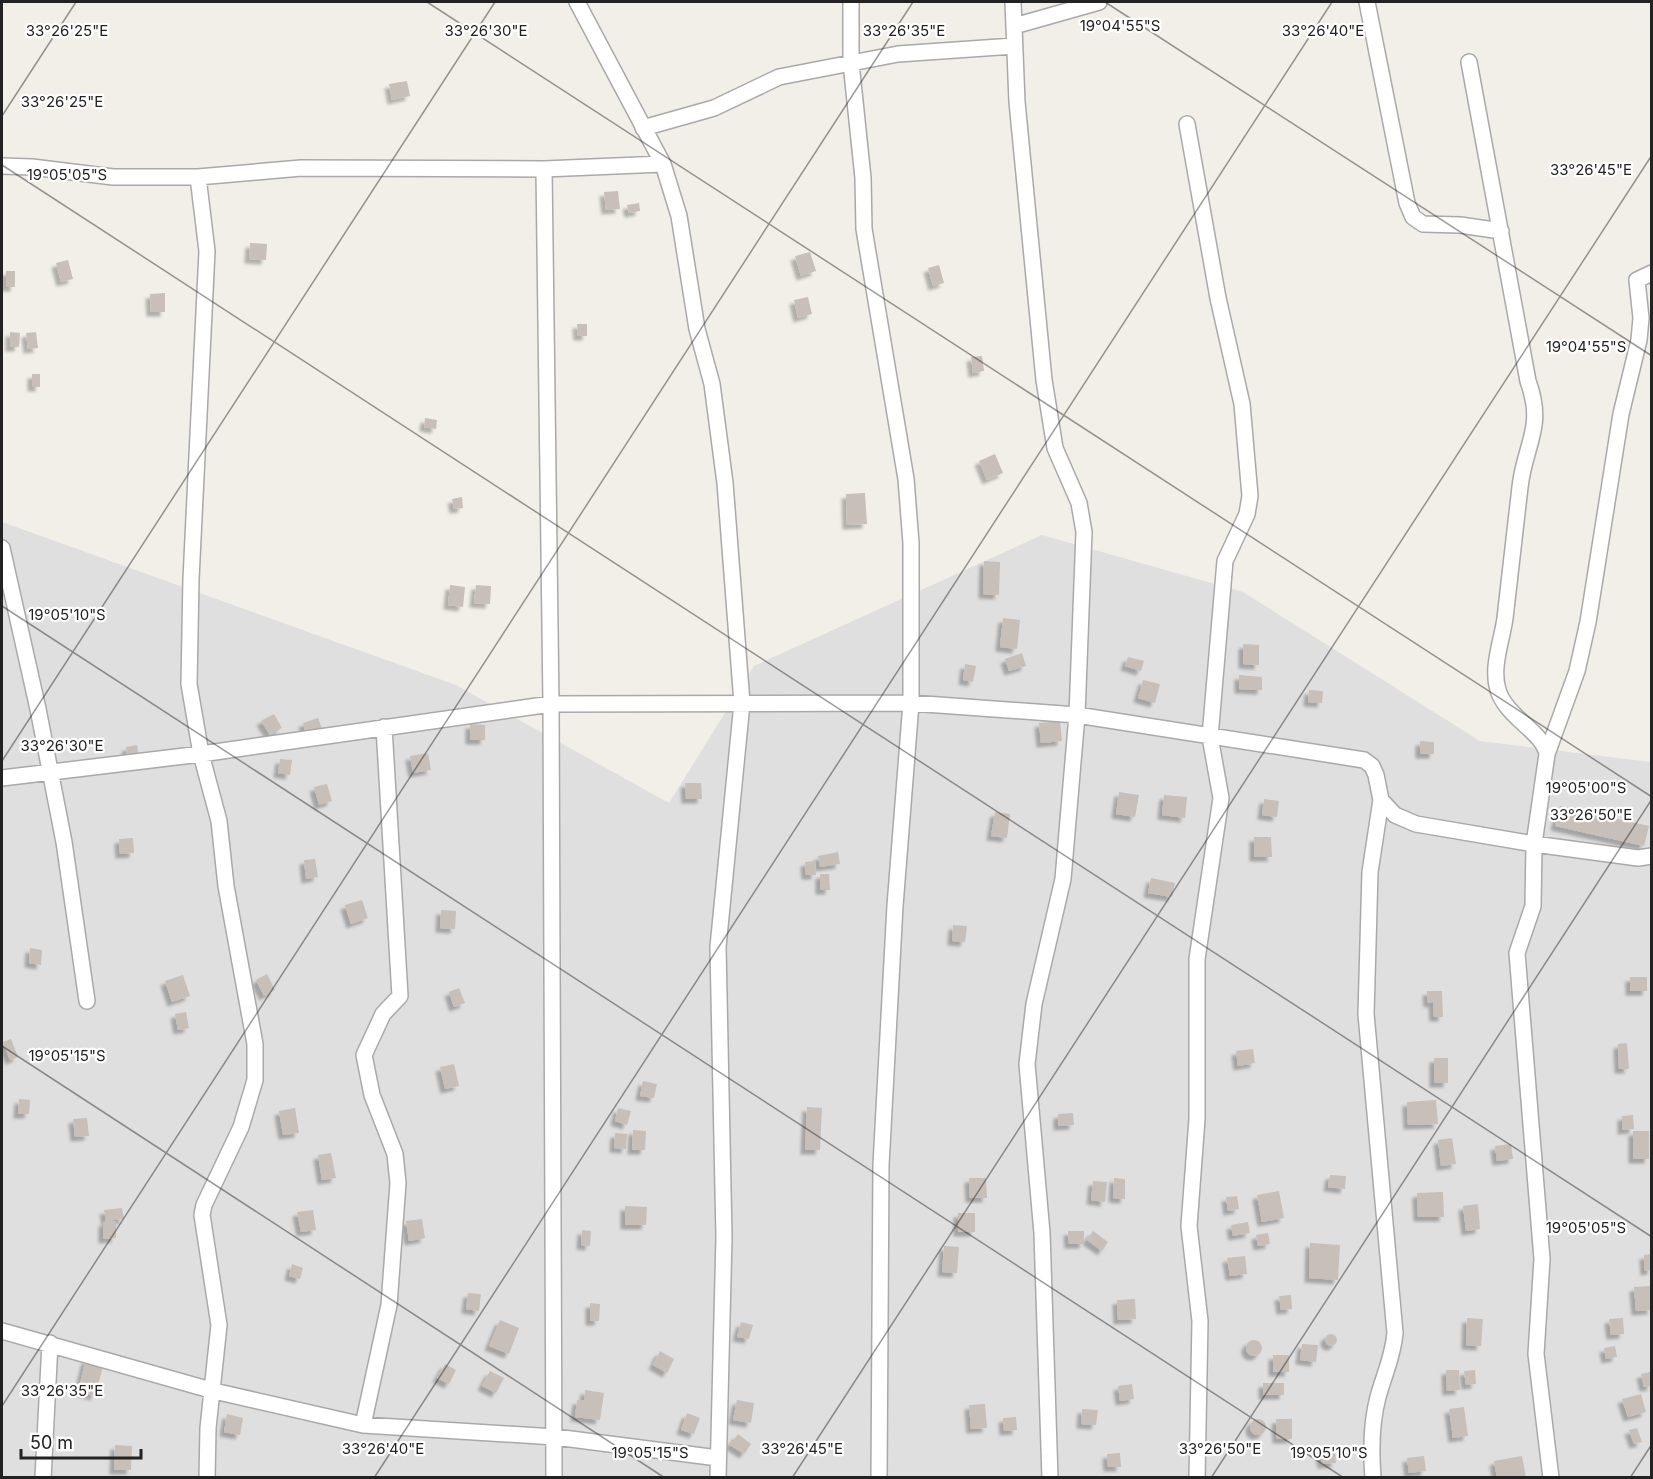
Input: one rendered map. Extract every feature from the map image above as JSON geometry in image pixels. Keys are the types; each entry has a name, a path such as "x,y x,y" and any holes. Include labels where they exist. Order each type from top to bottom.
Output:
{"street":[{"path":"577,2 663,164 679,216 697,329 712,384 725,483 742,703 718,947 724,1237 718,1478"},
{"path":"851,2 851,63 863,178 864,229 906,479 911,543 911,703 895,906 881,1165 879,1478"},
{"path":"1013,2 1017,102 1044,380 1055,448 1079,503 1084,532 1077,715 1063,879 1034,1004 1026,1064 1042,1233 1050,1478"},
{"path":"1014,26 1099,2"},
{"path":"1367,2 1407,203 1413,217 1423,224 1460,225 1501,231"},
{"path":"644,128 714,108 778,77 898,54 1014,46"},
{"path":"1469,62 1528,381 1535,402 1536,421 1520,486 1518,526 1509,567 1505,620 1497,661 1498,690 1514,717 1541,741 1547,754"},
{"path":"1187,124 1218,298 1242,404 1251,496 1247,514 1225,561 1210,737 1221,798 1197,959 1197,1119 1190,1226 1200,1321 1197,1478"},
{"path":"2,166 32,166 113,177 198,177 301,168 543,169 663,164"},
{"path":"543,169 551,704 554,1478"},
{"path":"198,177 207,251 190,579 189,684 201,754 219,821 226,886 255,1044 255,1080 241,1127 204,1205 202,1215 219,1325 214,1391 208,1428 207,1478"},
{"path":"1551,1478 1536,1354 1542,1259 1517,953 1533,906 1534,844 1547,754 1577,670 1588,622 1621,414 1639,340 1641,318 1637,280 1652,273"},
{"path":"2,548 64,842 87,1001"},
{"path":"2,778 201,754 551,704 911,703 1077,715 1364,760 1372,766 1376,775 1381,800 1370,872 1366,1014 1395,1334 1393,1355 1377,1399 1371,1451 1373,1478"},
{"path":"363,1425 389,1305 398,1183 395,1154 372,1095 364,1055 382,1014 400,996 384,727"},
{"path":"1381,800 1395,815 1416,824 1534,844 1638,858 1652,856"},
{"path":"2,1331 214,1391 363,1425 555,1437 718,1458"},
{"path":"43,1478 50,1344"}],"shaded area":[{"path":"2,522 456,685 669,803 754,666 1042,535 1243,592 1480,741 1651,762 1651,1477 2,1477"}],"building":[{"path":"407,81 410,96 392,100 389,84"},
{"path":"618,191 620,209 606,210 604,192"},
{"path":"639,203 640,211 629,213 627,205"},
{"path":"250,243 267,244 266,260 249,259"},
{"path":"810,252 816,271 801,276 795,256"},
{"path":"68,260 73,279 61,282 56,263"},
{"path":"939,265 944,283 933,286 928,268"},
{"path":"6,271 15,271 15,287 6,287"},
{"path":"165,293 165,312 151,312 150,294"},
{"path":"808,297 812,314 798,318 794,300"},
{"path":"577,324 587,324 587,336 578,336"},
{"path":"10,332 20,333 19,347 10,347"},
{"path":"36,332 38,348 28,349 26,333"},
{"path":"982,356 984,371 973,373 971,357"},
{"path":"32,374 40,374 40,387 32,387"},
{"path":"425,418 437,420 436,429 424,427"},
{"path":"995,454 1003,473 987,480 979,461"},
{"path":"865,493 867,524 847,525 846,494"},
{"path":"462,497 463,508 454,509 452,499"},
{"path":"984,561 1000,562 999,595 983,594"},
{"path":"450,585 465,587 463,607 448,605"},
{"path":"476,585 491,586 490,604 474,603"},
{"path":"1003,618 1020,620 1017,649 1000,647"},
{"path":"1243,644 1259,645 1259,665 1243,664"},
{"path":"1022,653 1026,666 1009,671 1005,659"},
{"path":"1128,657 1144,661 1141,671 1125,666"},
{"path":"965,664 976,666 973,682 963,680"},
{"path":"1239,675 1262,677 1262,690 1239,689"},
{"path":"1143,680 1160,684 1155,703 1138,698"},
{"path":"1309,690 1323,691 1322,703 1308,702"},
{"path":"274,714 282,728 270,735 261,721"},
{"path":"318,718 323,731 307,737 303,723"},
{"path":"1060,721 1062,741 1041,743 1039,723"},
{"path":"470,724 485,725 485,740 470,740"},
{"path":"1420,741 1434,742 1434,754 1420,754"},
{"path":"137,745 139,759 128,761 126,747"},
{"path":"428,753 431,770 413,773 410,756"},
{"path":"280,759 292,760 290,775 278,773"},
{"path":"685,783 701,783 702,799 686,799"},
{"path":"327,784 332,801 319,805 314,787"},
{"path":"1119,792 1139,795 1135,817 1116,814"},
{"path":"1164,795 1187,797 1185,818 1162,815"},
{"path":"1264,799 1279,801 1277,817 1262,815"},
{"path":"1560,806 1649,826 1644,846 1555,826"},
{"path":"995,812 1010,814 1007,838 991,836"},
{"path":"1254,837 1271,837 1272,857 1254,857"},
{"path":"133,838 134,853 120,854 119,839"},
{"path":"838,852 840,864 820,867 818,856"},
{"path":"315,859 318,877 306,879 304,860"},
{"path":"815,861 816,875 806,875 805,862"},
{"path":"820,874 829,874 830,890 820,890"},
{"path":"1151,878 1175,883 1172,897 1148,893"},
{"path":"362,900 368,918 351,924 345,905"},
{"path":"441,910 456,911 455,929 440,928"},
{"path":"953,925 967,926 965,942 952,941"},
{"path":"30,948 42,950 41,965 29,963"},
{"path":"267,974 275,990 264,996 256,980"},
{"path":"183,975 190,996 172,1002 165,981"},
{"path":"1630,977 1647,977 1647,991 1630,991"},
{"path":"459,988 465,1003 454,1007 449,992"},
{"path":"1427,991 1442,991 1443,1017 1434,1017 1433,1002 1428,1003"},
{"path":"186,1012 189,1028 178,1030 175,1014"},
{"path":"11,1039 18,1057 10,1060 3,1042"},
{"path":"1627,1043 1629,1069 1619,1069 1618,1044"},
{"path":"1253,1049 1255,1063 1238,1066 1236,1051"},
{"path":"1434,1058 1448,1058 1448,1083 1434,1083"},
{"path":"454,1064 459,1086 445,1089 440,1067"},
{"path":"643,1081 657,1084 654,1098 640,1096"},
{"path":"19,1099 30,1100 29,1114 18,1114"},
{"path":"1436,1100 1438,1124 1408,1125 1407,1102"},
{"path":"807,1107 822,1108 820,1150 805,1150"},
{"path":"295,1108 299,1133 283,1135 279,1111"},
{"path":"618,1108 631,1111 627,1125 615,1121"},
{"path":"1073,1113 1074,1125 1058,1126 1058,1114"},
{"path":"1633,1115 1634,1129 1622,1130 1622,1116"},
{"path":"87,1118 89,1136 75,1137 73,1119"},
{"path":"633,1130 646,1131 645,1150 632,1150"},
{"path":"1633,1131 1649,1131 1649,1159 1633,1159"},
{"path":"615,1133 627,1134 626,1149 614,1148"},
{"path":"1452,1138 1456,1164 1441,1166 1438,1140"},
{"path":"1511,1144 1513,1159 1497,1161 1495,1146"},
{"path":"331,1153 336,1178 322,1180 318,1155"},
{"path":"1330,1175 1346,1176 1345,1189 1328,1187"},
{"path":"969,1178 986,1178 987,1198 970,1198"},
{"path":"1114,1178 1125,1179 1125,1199 1113,1198"},
{"path":"1093,1181 1107,1182 1105,1202 1091,1200"},
{"path":"1279,1191 1284,1218 1262,1222 1257,1195"},
{"path":"1443,1192 1444,1217 1418,1217 1417,1193"},
{"path":"1237,1196 1239,1209 1228,1211 1226,1197"},
{"path":"1478,1204 1480,1229 1466,1231 1463,1206"},
{"path":"625,1206 647,1207 646,1225 625,1225"},
{"path":"122,1208 124,1219 106,1221 104,1210"},
{"path":"313,1210 316,1230 301,1232 297,1212"},
{"path":"958,1213 975,1213 975,1232 958,1232"},
{"path":"422,1219 425,1238 409,1241 406,1221"},
{"path":"116,1221 116,1238 103,1239 103,1222"},
{"path":"1248,1222 1250,1233 1233,1236 1231,1225"},
{"path":"582,1230 591,1231 590,1246 581,1245"},
{"path":"1068,1231 1084,1231 1084,1244 1069,1244"},
{"path":"1093,1231 1108,1242 1102,1251 1087,1240"},
{"path":"1268,1233 1270,1244 1258,1246 1256,1235"},
{"path":"1310,1243 1340,1245 1338,1280 1309,1278"},
{"path":"944,1246 959,1247 957,1273 942,1272"},
{"path":"1652,1254 1652,1270 1645,1271 1644,1255"},
{"path":"1245,1256 1247,1274 1230,1276 1227,1258"},
{"path":"292,1264 303,1268 300,1279 289,1276"},
{"path":"1650,1286 1652,1310 1636,1311 1634,1287"},
{"path":"468,1293 481,1294 479,1311 466,1309"},
{"path":"1291,1295 1292,1309 1281,1310 1279,1296"},
{"path":"1135,1299 1136,1319 1118,1320 1117,1300"},
{"path":"590,1303 600,1304 599,1321 590,1321"},
{"path":"1467,1318 1483,1319 1481,1346 1466,1345"},
{"path":"1623,1318 1624,1334 1611,1335 1609,1319"},
{"path":"500,1320 519,1328 509,1354 489,1346"},
{"path":"741,1322 753,1325 749,1339 737,1337"},
{"path":"1333,1334 1336,1335 1336,1345 1329,1346 1326,1345 1325,1338 1326,1335"},
{"path":"1254,1340 1262,1348 1254,1356 1246,1348"},
{"path":"1302,1344 1318,1345 1316,1362 1300,1360"},
{"path":"1615,1346 1617,1357 1606,1359 1604,1348"},
{"path":"660,1351 674,1359 667,1373 653,1365"},
{"path":"1273,1355 1289,1355 1289,1372 1273,1372"},
{"path":"86,1359 104,1363 95,1396 78,1391"},
{"path":"445,1364 456,1370 449,1384 437,1378"},
{"path":"1446,1370 1459,1370 1460,1390 1447,1391"},
{"path":"1475,1370 1476,1384 1466,1385 1464,1371"},
{"path":"490,1371 504,1378 496,1393 482,1386"},
{"path":"1650,1372 1652,1386 1644,1387 1641,1374"},
{"path":"1263,1383 1284,1383 1284,1395 1263,1395"},
{"path":"1132,1384 1134,1399 1120,1401 1118,1386"},
{"path":"585,1390 604,1393 600,1420 575,1417 577,1400 584,1400"},
{"path":"1641,1394 1646,1412 1628,1417 1622,1399"},
{"path":"737,1400 754,1403 751,1423 733,1420"},
{"path":"985,1404 987,1428 971,1429 969,1405"},
{"path":"1464,1407 1468,1436 1453,1438 1449,1409"},
{"path":"1082,1409 1098,1410 1096,1425 1081,1424"},
{"path":"687,1413 700,1418 694,1434 681,1430"},
{"path":"227,1414 243,1418 240,1435 224,1432"},
{"path":"1016,1417 1017,1430 1004,1431 1003,1418"},
{"path":"1255,1419 1261,1419 1266,1427 1264,1433 1255,1435 1250,1430 1250,1424"},
{"path":"1276,1419 1292,1419 1292,1439 1277,1439"},
{"path":"1637,1428 1642,1442 1634,1444 1629,1430"},
{"path":"738,1434 751,1444 744,1454 730,1445"},
{"path":"115,1445 132,1446 131,1470 114,1470"},
{"path":"1335,1451 1336,1463 1322,1464 1320,1452"},
{"path":"1120,1453 1121,1467 1108,1467 1107,1454"},
{"path":"1424,1456 1426,1471 1409,1473 1407,1458"},
{"path":"1522,1456 1526,1478 1497,1478 1494,1461"}]}
